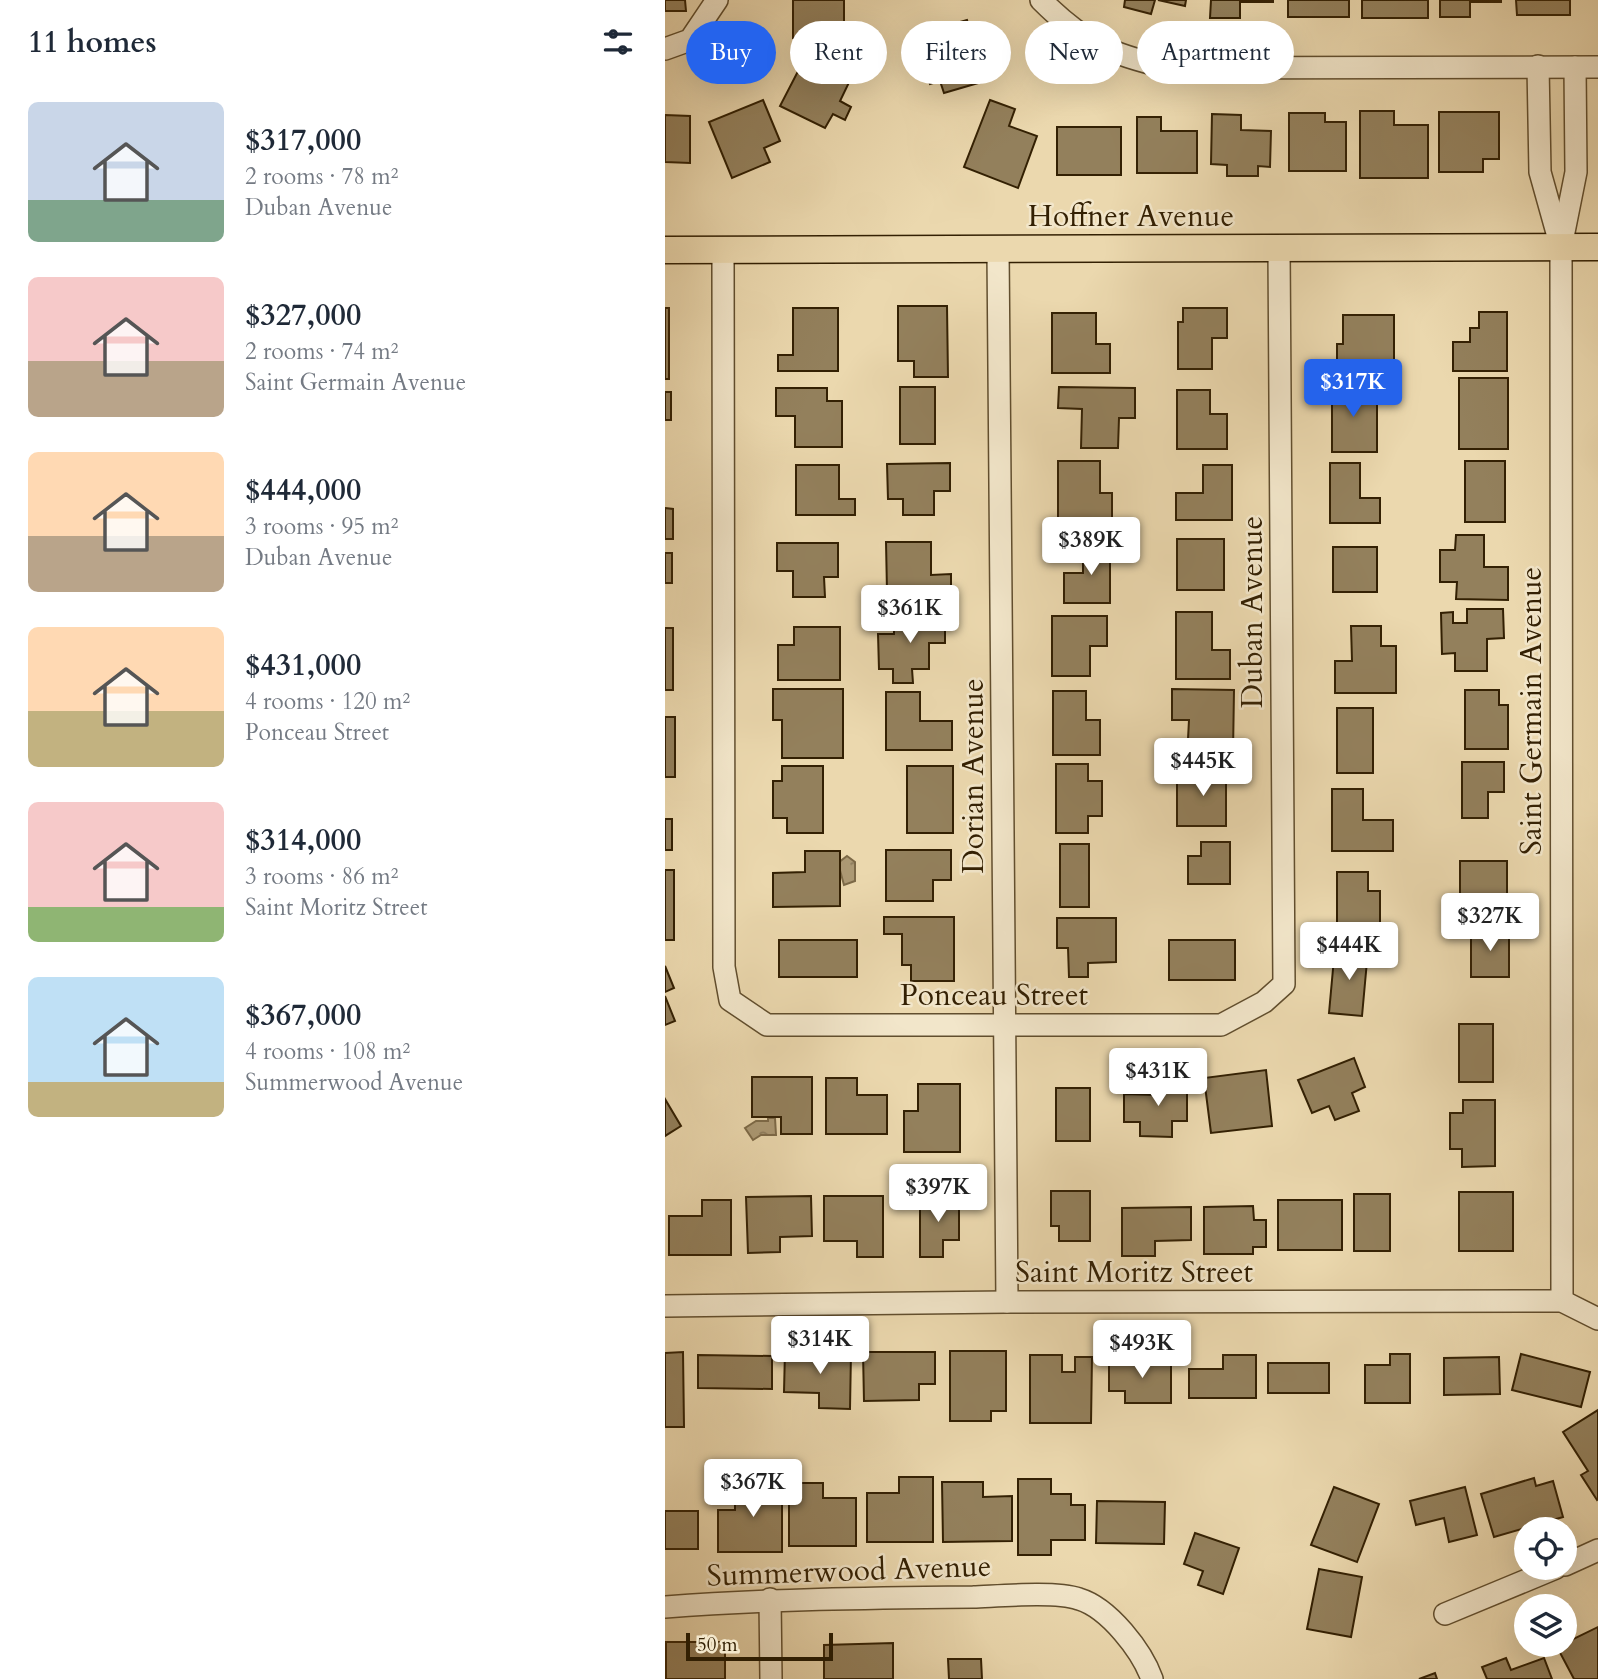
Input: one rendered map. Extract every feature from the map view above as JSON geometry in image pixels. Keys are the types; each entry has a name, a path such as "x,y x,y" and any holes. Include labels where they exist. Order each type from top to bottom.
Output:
{"main road":[{"name":"Hoffner Avenue","path":"665,250 1598,247"}],"street":[{"path":"665,50 690,40 717,0"},
{"path":"1041,0 1081,37 1118,56 1169,68 1598,66"},
{"path":"1538,66 1541,172 1561,247"},
{"path":"1561,247 1576,172 1575,67"},
{"name":"Saint Germain Avenue","path":"1561,247 1562,1301"},
{"name":"Ponceau Street","path":"723,249 724,967 730,1000 767,1025 1221,1025"},
{"name":"Duban Avenue","path":"1221,1025 1264,1002 1284,984 1279,249"},
{"name":"Dorian Avenue","path":"998,250 1007,1302"},
{"name":"Saint Moritz Street","path":"665,1306 1562,1301 1598,1319"},
{"path":"1577,1560 1598,1550"},
{"path":"1445,1614 1527,1580"},
{"name":"Summerwood Avenue","path":"665,1608 770,1599 1035,1596 1080,1599 1119,1626 1146,1663 1153,1679"},
{"path":"770,1599 771,1679"}],"water":[{"path":"847,856 855,862 855,881 844,885 838,863"},
{"path":"768,1118 775,1118 776,1135 761,1135 753,1140 745,1128 756,1121 768,1121"}],"building":[{"path":"665,0 685,0 686,11 665,11"},
{"path":"793,0 844,0 844,21 793,21"},
{"path":"1125,0 1155,0 1151,14 1124,7"},
{"path":"1158,0 1186,0 1185,6"},
{"path":"1211,0 1273,2 1240,2 1240,18 1210,18"},
{"path":"1288,0 1349,0 1349,17 1288,17"},
{"path":"1362,0 1428,0 1428,18 1362,18"},
{"path":"1440,0 1501,2 1470,2 1470,17 1440,17"},
{"path":"1516,0 1570,0 1570,15 1517,15"},
{"path":"791,84 848,84 840,101 851,107 845,120 833,114 825,128 780,106"},
{"path":"941,84 975,84 944,93"},
{"path":"763,100 780,141 764,148 770,162 732,178 709,122"},
{"path":"990,100 1015,109 1009,126 1037,136 1018,188 964,167"},
{"path":"1360,111 1394,111 1394,125 1428,125 1428,178 1360,178"},
{"path":"1439,112 1499,112 1499,159 1483,159 1483,172 1439,172"},
{"path":"1289,113 1325,113 1325,122 1346,122 1346,171 1289,171"},
{"path":"1212,114 1241,115 1241,130 1271,131 1270,167 1258,166 1258,176 1227,176 1227,165 1211,164"},
{"path":"665,115 690,116 690,163 665,162"},
{"path":"1137,117 1161,117 1161,131 1197,131 1197,173 1137,173"},
{"path":"1057,127 1121,127 1121,175 1057,175"},
{"path":"898,306 947,306 948,377 914,377 914,361 898,361"},
{"path":"665,308 669,308 669,379 665,379"},
{"path":"793,308 838,308 838,371 778,371 778,355 793,355"},
{"path":"1183,308 1227,308 1227,338 1212,338 1212,369 1178,369 1178,322 1183,322"},
{"path":"1479,312 1507,312 1507,371 1453,371 1453,342 1470,342 1470,328 1479,328"},
{"path":"1052,313 1096,313 1096,344 1110,344 1110,373 1052,373"},
{"path":"1343,315 1394,315 1394,373 1337,373 1337,344 1343,344"},
{"path":"1459,378 1508,378 1508,449 1459,449"},
{"path":"1332,382 1364,382 1364,400 1377,400 1377,452 1332,452"},
{"path":"900,387 935,387 935,444 900,444"},
{"path":"1059,387 1135,388 1135,418 1119,418 1118,448 1081,448 1082,409 1058,408"},
{"path":"776,388 827,388 827,401 842,401 842,447 795,447 795,416 776,416"},
{"path":"1177,390 1210,390 1210,414 1227,414 1227,449 1177,449"},
{"path":"665,392 671,392 671,420 665,420"},
{"path":"1058,461 1100,461 1100,493 1112,493 1112,521 1058,521"},
{"path":"1465,461 1505,461 1505,522 1465,522"},
{"path":"950,463 950,491 934,491 934,515 903,515 903,499 888,499 887,464"},
{"path":"1330,463 1360,463 1360,498 1380,498 1380,523 1330,523"},
{"path":"796,465 839,465 839,499 855,499 855,515 796,515"},
{"path":"1203,465 1232,465 1232,520 1176,520 1176,493 1203,493"},
{"path":"665,508 673,509 673,539 665,539"},
{"path":"1456,535 1484,535 1484,567 1508,567 1508,600 1456,599 1457,582 1440,582 1440,550 1455,550"},
{"path":"1177,539 1224,539 1224,590 1177,590"},
{"path":"886,542 931,542 931,575 951,574 951,604 921,605 921,591 887,591"},
{"path":"777,543 838,543 838,577 824,577 825,597 793,597 793,571 777,571"},
{"path":"1083,543 1110,543 1110,603 1064,603 1064,573 1083,573"},
{"path":"1333,547 1377,547 1377,592 1333,592"},
{"path":"665,553 672,553 672,583 665,583"},
{"path":"1467,609 1503,609 1504,638 1487,639 1487,671 1455,671 1455,653 1442,654 1441,613 1453,612 1453,623 1467,623"},
{"path":"1176,612 1212,612 1212,650 1230,650 1230,679 1176,679"},
{"path":"945,615 945,643 929,643 929,669 912,669 913,683 893,683 893,669 879,669 878,634 894,634 894,616"},
{"path":"1052,616 1107,616 1107,646 1090,646 1090,676 1052,676"},
{"path":"1351,626 1381,626 1381,646 1396,646 1396,693 1335,693 1335,661 1352,661"},
{"path":"794,627 840,627 840,680 778,680 778,645 794,645"},
{"path":"665,628 673,628 673,690 665,690"},
{"path":"773,689 843,689 843,758 782,758 782,720 773,720"},
{"path":"1172,689 1234,690 1233,753 1200,753 1200,740 1188,739 1189,720 1172,720"},
{"path":"1465,690 1499,690 1499,705 1508,705 1508,749 1465,749"},
{"path":"1053,691 1086,691 1086,720 1100,720 1100,755 1053,755"},
{"path":"886,692 920,692 920,721 952,721 952,750 886,750"},
{"path":"1337,708 1373,708 1373,773 1337,773"},
{"path":"665,717 675,717 675,777 665,777"},
{"path":"1462,762 1504,762 1504,792 1488,792 1488,818 1462,818"},
{"path":"1056,764 1088,764 1088,781 1102,781 1102,816 1088,816 1088,833 1056,833"},
{"path":"1198,765 1226,765 1226,826 1177,826 1177,781 1198,781"},
{"path":"782,766 823,766 823,833 787,833 787,818 773,818 773,781 782,781"},
{"path":"907,766 953,766 953,833 907,833"},
{"path":"1332,789 1363,789 1363,820 1393,820 1393,851 1332,851"},
{"path":"665,819 672,819 672,850 665,850"},
{"path":"1201,842 1230,842 1230,884 1188,884 1188,856 1201,856"},
{"path":"1060,844 1089,844 1089,907 1060,907"},
{"path":"886,850 951,850 951,880 933,880 933,901 886,901"},
{"path":"805,851 840,851 840,906 773,907 773,873 805,872"},
{"path":"1460,861 1507,861 1507,910 1460,910"},
{"path":"665,870 674,870 674,940 665,940"},
{"path":"1337,872 1368,872 1368,891 1380,891 1380,934 1337,934"},
{"path":"884,917 954,917 954,981 911,981 911,965 902,965 902,934 884,934"},
{"path":"1057,918 1116,918 1116,962 1088,963 1088,977 1069,977 1068,948 1057,948"},
{"path":"1471,928 1509,928 1509,977 1471,977"},
{"path":"779,940 857,940 857,977 779,977"},
{"path":"1169,940 1235,940 1235,980 1169,980"},
{"path":"1335,947 1368,950 1362,1016 1329,1013"},
{"path":"665,966 674,988 665,992"},
{"path":"665,996 675,1021 665,1025"},
{"path":"1459,1024 1493,1024 1493,1082 1459,1082"},
{"path":"1354,1058 1365,1087 1352,1093 1359,1111 1335,1120 1329,1106 1312,1113 1298,1080"},
{"path":"1266,1070 1272,1126 1211,1133 1204,1078"},
{"path":"752,1077 812,1077 812,1134 781,1134 781,1117 752,1117"},
{"path":"826,1078 857,1078 857,1095 887,1095 887,1134 826,1134"},
{"path":"1157,1080 1187,1080 1187,1121 1172,1121 1172,1137 1140,1136 1140,1122 1124,1122 1124,1094 1156,1095"},
{"path":"918,1084 960,1084 960,1152 904,1152 904,1111 918,1111"},
{"path":"1056,1088 1090,1088 1090,1141 1056,1141"},
{"path":"665,1099 681,1126 665,1136"},
{"path":"1463,1100 1495,1100 1495,1166 1462,1167 1462,1149 1450,1149 1450,1113 1463,1113"},
{"path":"1051,1191 1090,1191 1090,1241 1059,1241 1059,1226 1051,1226"},
{"path":"1459,1192 1513,1192 1513,1251 1459,1251"},
{"path":"1354,1194 1390,1194 1390,1251 1354,1251"},
{"path":"811,1196 812,1236 780,1237 780,1252 748,1253 746,1197"},
{"path":"824,1196 883,1196 883,1257 857,1257 857,1241 824,1241"},
{"path":"920,1197 959,1197 959,1240 943,1240 943,1257 920,1257"},
{"path":"702,1200 731,1200 731,1255 669,1255 669,1216 702,1216"},
{"path":"1278,1200 1342,1200 1342,1250 1278,1250"},
{"path":"1253,1206 1254,1220 1266,1220 1266,1247 1253,1247 1253,1254 1204,1254 1204,1207"},
{"path":"1191,1207 1191,1240 1155,1241 1155,1256 1122,1256 1122,1208"},
{"path":"785,1351 851,1352 850,1409 819,1408 819,1393 784,1392"},
{"path":"950,1351 1006,1351 1006,1411 991,1411 991,1421 950,1421"},
{"path":"683,1352 684,1427 665,1427 665,1353"},
{"path":"863,1352 935,1352 935,1384 919,1384 919,1400 864,1401"},
{"path":"1390,1354 1410,1354 1410,1403 1365,1403 1365,1365 1390,1365"},
{"path":"1521,1354 1590,1372 1581,1407 1512,1390"},
{"path":"698,1355 772,1356 772,1389 698,1388"},
{"path":"1030,1355 1062,1355 1062,1372 1075,1372 1075,1357 1092,1357 1091,1423 1030,1423"},
{"path":"1223,1355 1256,1355 1256,1398 1189,1398 1189,1369 1223,1369"},
{"path":"1499,1357 1500,1394 1444,1395 1444,1358"},
{"path":"1109,1359 1171,1359 1171,1403 1125,1403 1125,1391 1109,1391"},
{"path":"1268,1363 1329,1363 1329,1393 1268,1393"},
{"path":"1598,1410 1597,1500 1581,1475 1588,1471 1563,1432"},
{"path":"899,1477 933,1477 933,1542 867,1542 867,1493 899,1493"},
{"path":"1534,1478 1536,1486 1553,1481 1563,1517 1514,1517 1514,1531 1494,1537 1481,1494"},
{"path":"1018,1479 1051,1479 1051,1494 1071,1494 1071,1505 1085,1505 1085,1540 1051,1540 1051,1555 1018,1555"},
{"path":"735,1480 782,1480 782,1552 718,1552 718,1510 735,1510"},
{"path":"942,1482 983,1482 983,1497 1012,1496 1012,1541 943,1542"},
{"path":"789,1483 823,1483 823,1498 856,1498 856,1546 789,1546"},
{"path":"1334,1487 1379,1504 1357,1562 1311,1545"},
{"path":"1465,1487 1477,1535 1449,1542 1444,1518 1416,1525 1410,1501"},
{"path":"1097,1501 1165,1502 1164,1544 1096,1543"},
{"path":"665,1511 698,1511 698,1549 665,1549"},
{"path":"1195,1533 1239,1548 1223,1594 1198,1585 1203,1571 1184,1564"},
{"path":"1319,1569 1362,1577 1351,1637 1307,1629"},
{"path":"1598,1627 1598,1679 1574,1679 1562,1657 1577,1657 1577,1637"},
{"path":"666,1642 725,1642 725,1679 666,1679"},
{"path":"893,1643 893,1679 824,1679 824,1645"},
{"path":"1506,1658 1511,1670 1544,1658 1552,1679 1487,1679 1482,1667"},
{"path":"948,1659 981,1659 982,1679 949,1679"},
{"path":"1435,1673 1437,1679 1419,1679"}]}
